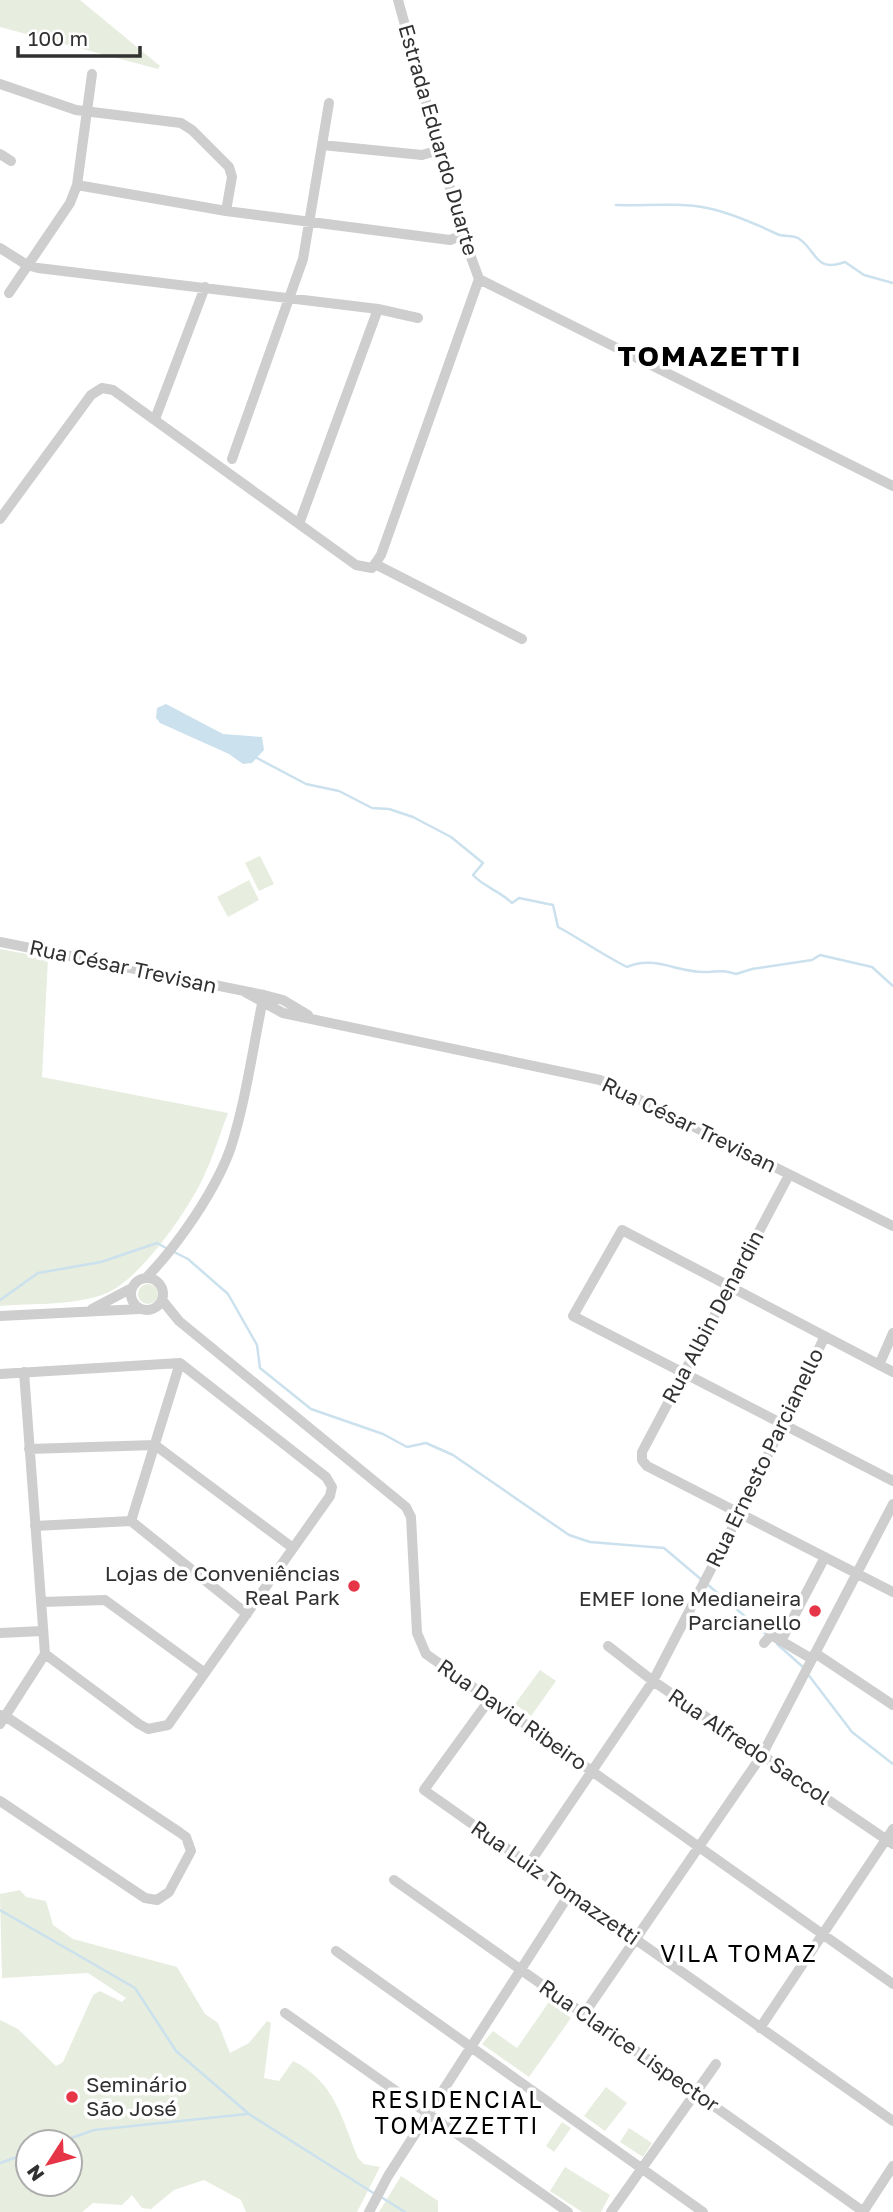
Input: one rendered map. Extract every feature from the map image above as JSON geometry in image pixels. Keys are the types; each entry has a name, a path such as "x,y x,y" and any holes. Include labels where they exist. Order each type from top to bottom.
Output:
{"street":[{"name":"Estrada Eduardo Duarte","path":"398,0 463,235 480,279 893,486"},
{"path":"9,293 70,203 77,184 92,74"},
{"path":"0,84 87,112 188,127 229,167 232,177 226,211"},
{"path":"232,459 292,298 310,223 328,103"},
{"path":"322,145 422,155 439,150"},
{"path":"0,154 10,161"},
{"path":"77,184 310,223 450,240 463,235"},
{"path":"0,248 27,265 378,309 418,318"},
{"path":"377,565 480,279"},
{"path":"155,419 205,287"},
{"path":"299,524 378,309"},
{"path":"0,519 92,395 102,388 113,390 356,565 366,569 377,565 522,639"},
{"name":"Rua César Trevisan","path":"0,942 246,992 263,999 279,1012 600,1080 893,1226"},
{"path":"88,1310 132,1288 166,1258 221,1171 231,1146 263,999"},
{"name":"Rua Albin Denardin","path":"740,1513 647,1466 642,1460 642,1452 789,1175"},
{"path":"893,1372 622,1230 573,1316 893,1481"},
{"path":"0,1316 153,1309 162,1300 161,1288 166,1258"},
{"path":"146,1278 158,1282 161,1288"},
{"path":"132,1288 131,1299 140,1309"},
{"name":"Rua David Ribeiro","path":"162,1300 179,1321 406,1507 411,1517 420,1643 426,1654 893,1984"},
{"name":"Rua David Ribeiro","path":"153,1309 179,1321"},
{"path":"878,1365 893,1334"},
{"name":"Rua Ernesto Parcianello","path":"528,1864 653,1681 740,1513 825,1336"},
{"path":"131,1521 180,1363"},
{"path":"0,1374 180,1363 326,1477 332,1487 330,1496 168,1725 148,1729 139,1724 45,1654"},
{"path":"0,1801 145,1898 157,1900 169,1892 191,1851 186,1837 179,1832 2,1718 45,1654 23,1372"},
{"path":"29,1449 155,1445 293,1548"},
{"path":"584,2014 762,1755 893,1504"},
{"path":"740,1513 893,1592"},
{"path":"35,1526 131,1521 247,1614"},
{"path":"781,1641 825,1557"},
{"path":"41,1602 105,1600 205,1673"},
{"path":"0,1633 43,1631"},
{"path":"764,1643 771,1634 814,1656 893,1705"},
{"name":"Rua Alfredo Saccol","path":"608,1646 653,1681 890,1842"},
{"name":"Rua Luiz Tomazzetti","path":"490,1699 424,1790 893,2121"},
{"path":"760,2028 890,1842 893,1829"},
{"name":"Rua Clarice Lispector","path":"394,1880 863,2212"},
{"path":"369,2212 428,2113 570,1893"},
{"path":"336,1951 703,2212"},
{"path":"285,2013 568,2212"},
{"path":"611,2212 716,2064"},
{"path":"863,2212 893,2166"}],"shaded area":[{"path":"0,0 80,0 160,66 158,69 0,27"},
{"path":"260,856 274,884 259,891 245,863"},
{"path":"249,880 259,900 228,917 217,897"},
{"path":"0,949 48,958 42,1077 228,1113 203,1178 162,1243 120,1285 95,1297 68,1302 0,1306"},
{"path":"148,1284 155,1287 158,1294 155,1301 148,1304 141,1301 138,1294 141,1287"},
{"path":"540,1670 556,1681 531,1716 515,1704"},
{"path":"20,1890 26,1897 46,1901 53,1925 73,1939 177,1967 205,2014 218,2023 230,2053 249,2043 267,2021 271,2023 264,2078 279,2081 293,2061 307,2070 328,2090 335,2102 358,2158 364,2164 380,2167 357,2212 246,2212 241,2200 204,2180 174,2190 151,2209 142,2208 132,2195 122,2205 93,2203 82,2212 0,2212 0,2020 18,2029 56,2066 63,2062 93,1995 100,1991 122,2002 126,1998 88,1973 2,1978 0,1894"},
{"path":"549,2002 571,2018 529,2077 482,2044 493,2031 517,2048"},
{"path":"606,2087 627,2103 605,2131 584,2116"},
{"path":"562,2122 571,2128 554,2152 546,2146"},
{"path":"629,2128 652,2143 643,2157 620,2142"},
{"path":"565,2167 610,2195 601,2212 582,2212 550,2191"},
{"path":"401,2176 438,2201 438,2212 379,2212"}],"water":[{"path":"166,704 223,734 262,737 264,750 252,763 243,764 229,754 160,723 156,718 157,708"}],"waterway":[{"path":"616,205 685,205 716,210 779,235 798,238 822,263 835,265 845,262 864,275 893,283"},
{"path":"255,757 306,784 339,791 372,808 389,809 413,817 451,837 483,863 473,875 482,883 512,903 519,898 553,905 558,927 627,967 656,963 694,971 736,974 812,960 820,955 872,967 893,986"},
{"path":"0,1300 38,1273 101,1262 157,1243 166,1248"},
{"path":"172,1251 188,1259 228,1294 257,1345 260,1368 311,1409 383,1434 407,1447 426,1443 453,1455 569,1535 590,1542 664,1548 703,1581"},
{"path":"708,1585 767,1635"},
{"path":"777,1644 803,1667"},
{"path":"807,1673 852,1732 893,1764"},
{"path":"0,1910 135,1988 176,2051 249,2114 375,2194"},
{"path":"84,2134 94,2130 247,2114"},
{"path":"0,2163 14,2158"},
{"path":"381,2197 405,2212"}],"place":[{"name":"Lojas de Conveniências Real Park","path":"354,1586"},
{"name":"EMEF Ione Medianeira Parcianello","path":"815,1611"},
{"name":"Seminário São José","path":"72,2097"}],"district":[{"name":"TOMAZETTI","path":"710,356"},
{"name":"VILA TOMAZ","path":"739,1954"},
{"name":"RESIDENCIAL TOMAZZETTI","path":"457,2113"}]}
